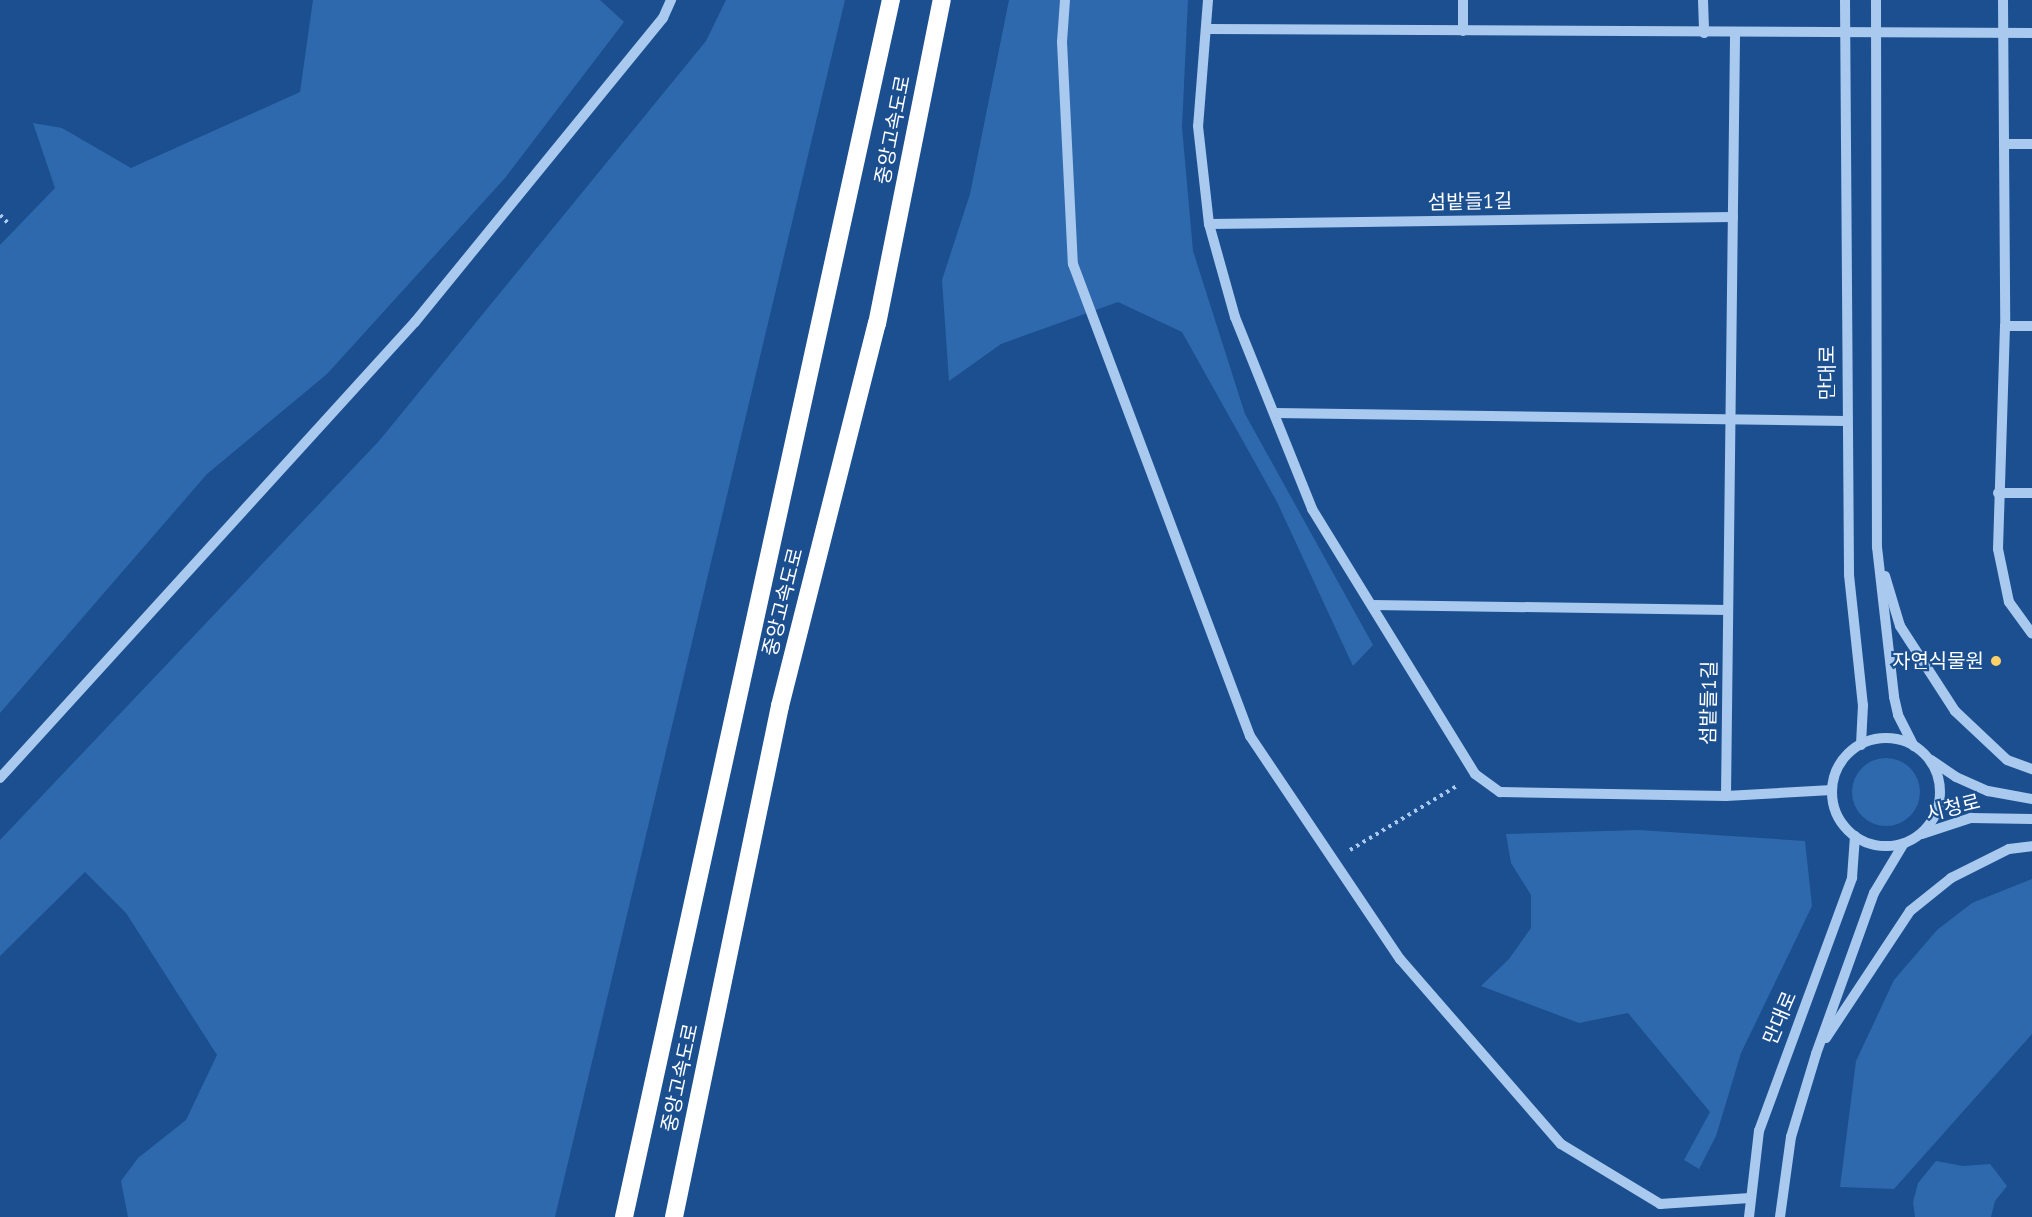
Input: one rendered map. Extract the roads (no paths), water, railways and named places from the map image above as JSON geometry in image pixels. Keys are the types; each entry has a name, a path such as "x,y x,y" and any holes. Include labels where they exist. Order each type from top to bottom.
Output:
{"highway":[{"name":"중앙고속도로","path":"624,1217 891,0"},
{"name":"중앙고속도로","path":"674,1217 780,706 878,324 942,0"}],"street":[{"path":"0,778 415,322 663,18 672,0"},
{"path":"1065,0 1062,42 1073,264 1250,736 1400,959 1561,1144 1660,1204 1750,1198"},
{"path":"1208,0 1198,126 1209,224 1235,317 1312,509 1475,774 1500,792 1726,796 1832,790"},
{"path":"1463,0 1463,31"},
{"path":"1703,0 1704,33"},
{"name":"만대로","path":"1845,0 1846,421 1849,575 1863,705 1860,745"},
{"path":"1876,0 1877,547 1898,716 1914,746 1928,758 1937,774 1939,800 1931,823 1919,836 1904,843 1870,843 1855,836 1835,808 1832,790 1836,772 1846,756 1860,745 1888,738 1914,746"},
{"path":"2003,0 2005,326 1998,549 2010,602 2032,634"},
{"path":"1207,29 1844,34 2032,33"},
{"name":"섬밭들1길","path":"1726,796 1735,33"},
{"path":"2004,144 2032,144"},
{"name":"섬밭들1길","path":"1209,224 1733,217"},
{"path":"2005,326 2032,326"},
{"path":"1275,413 1846,421"},
{"path":"1998,493 2032,493"},
{"path":"1877,547 1900,626 1921,663 1955,711 2007,760 2032,768"},
{"path":"1372,605 1728,610"},
{"name":"시청로","path":"1928,758 1956,777 1988,791 2032,799"},
{"name":"시청로","path":"1919,836 1971,818 2032,819"},
{"name":"만대로","path":"1749,1217 1759,1131 1852,878 1855,836"},
{"path":"1780,1217 1791,1137 1816,1054 1874,893 1904,843"},
{"path":"1816,1054 1910,911 1951,878 2009,849 2032,846"}],"place":[{"name":"자연식물원","path":"1996,661"}]}
